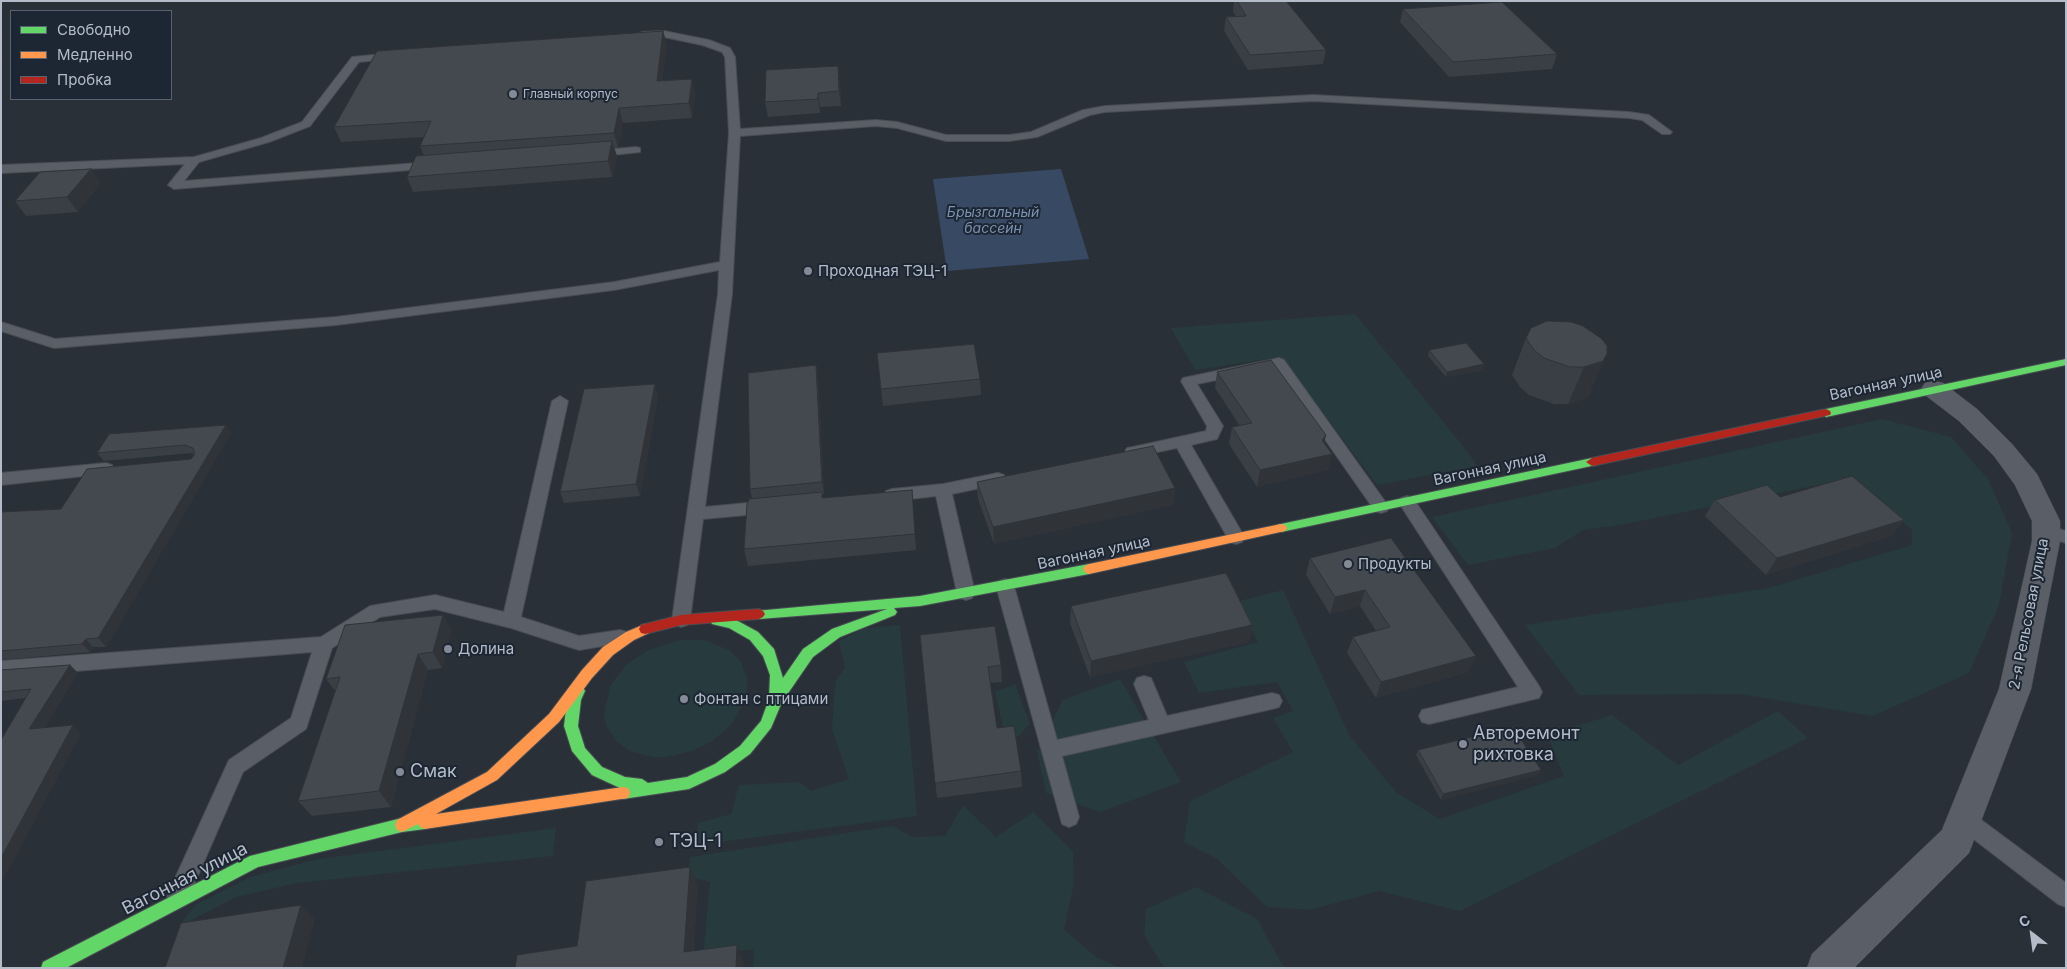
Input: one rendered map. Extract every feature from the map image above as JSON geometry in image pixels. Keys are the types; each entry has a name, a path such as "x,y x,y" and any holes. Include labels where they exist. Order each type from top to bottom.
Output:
{"street":[{"name":"Вагонная улица","path":"920,601 1005,586 1381,508 2066,362"},
{"name":"2-я Рельсовая улица","path":"1826,968 1956,842 2015,689 2036,592 2056,534 2046,521 2027,481 2004,450 1968,415 1934,389"},
{"path":"402,825 492,776 554,718 587,674 608,651 630,636 655,625 681,620 920,601"},
{"path":"402,825 689,783 720,768 745,750 766,724 776,699 808,653 836,633 920,601"},
{"path":"707,618 732,624 754,636 769,653 777,675 776,699"},
{"path":"587,674 574,700 571,726 579,751 597,771 624,783 656,787"},
{"name":"Вагонная улица","path":"49,968 255,861 402,825"}],"lane":[{"path":"630,36 664,34 705,42 726,50 732,65 735,133 725,294 681,620"},
{"path":"1,169 195,160 265,140 306,124 356,59 405,55"},
{"path":"735,133 876,123 897,125 946,138 1009,138 1033,135 1087,112 1105,109 1313,98 1629,114 1645,118 1666,132"},
{"path":"577,155 636,150"},
{"path":"195,160 174,185 440,165"},
{"path":"1,326 54,344 336,321 614,286 726,265"},
{"path":"1115,456 1212,436 1215,426 1188,382 1278,363 1381,508"},
{"path":"511,621 560,401"},
{"path":"1182,443 1236,538"},
{"path":"1,479 124,467"},
{"path":"873,497 943,490 1010,477"},
{"path":"943,490 966,593"},
{"path":"1407,502 1532,692 1428,716"},
{"path":"695,514 784,505"},
{"path":"1005,586 1069,817"},
{"path":"1,669 324,644 376,610 435,602 511,621 579,643 630,636"},
{"path":"175,903 236,766 299,723 324,644"},
{"path":"1144,684 1161,726"},
{"path":"1050,750 1272,701"},
{"path":"1965,820 2066,897"}],"green space":[{"path":"1355,314 1467,451 1477,466 1377,485 1281,357 1195,370 1171,328"},
{"path":"1882,419 1951,437 1988,479 2012,533 1999,605 1969,673 1873,716 1741,694 1579,695 1525,625 1769,588 1912,545 1912,530 1848,479 1620,525 1583,530 1555,548 1468,565 1432,517"},
{"path":"1283,590 1349,735 1397,793 1440,819 1564,776 1547,735 1612,715 1678,765 1778,711 1808,738 1460,911 1379,891 1310,910 1267,907 1216,858 1184,842 1190,801 1293,752 1273,718 1293,711 1277,682 1199,693 1184,662 1258,642 1235,602"},
{"path":"900,625 917,816 697,845 698,823 731,814 739,785 799,782 811,791 849,779 832,729 835,682 845,668 839,641 865,628"},
{"path":"680,640 704,640 729,650 741,662 747,677 746,699 731,725 711,742 692,751 666,757 653,757 630,751 617,742 606,725 604,715 610,686 626,665 648,650"},
{"path":"1120,679 1181,782 1100,812 1046,793 1037,752 1063,700"},
{"path":"1015,684 1030,724 1019,736 1005,735 995,692"},
{"path":"963,805 996,837 1033,812 1073,852 1074,883 1064,929 1096,957 1121,968 753,968 754,949 703,957 710,882 688,877 690,857 892,826 913,837 945,836"},
{"path":"556,828 553,856 297,883 236,897 178,927 195,905 250,877 318,859"},
{"path":"1196,887 1257,919 1284,968 1164,968 1144,935 1146,909"}],"water":[{"name":"Брызгальный бассейн","path":"1061,169 1089,259 947,271 933,179"}],"building":[{"path":"1237,1 1286,1 1326,50 1250,55 1226,17 1246,16"},
{"path":"1502,2 1557,54 1453,62 1403,9"},
{"name":"Главный корпус","path":"663,31 657,81 692,79 689,103 619,108 614,133 420,146 431,121 334,127 377,51"},
{"path":"838,66 839,91 818,93 818,99 765,102 766,70"},
{"path":"612,141 608,161 407,177 416,156"},
{"path":"91,169 67,197 15,201 40,172"},
{"path":"1547,321 1571,322 1583,326 1602,339 1607,346 1607,354 1603,361 1584,367 1570,367 1544,358 1534,350 1526,338 1531,328"},
{"path":"1466,343 1484,364 1447,372 1429,350"},
{"path":"974,344 980,379 881,389 877,353"},
{"path":"1271,360 1326,435 1322,440 1332,454 1260,470 1232,427 1252,423 1217,372"},
{"path":"816,365 822,482 750,489 748,373"},
{"path":"655,384 636,484 560,492 584,389"},
{"path":"226,425 98,638 86,639 82,644 1,651 1,512 61,509 87,469 191,459 195,454 193,448 185,445 97,453 109,434"},
{"path":"1153,446 1175,488 993,527 977,482"},
{"path":"1852,476 1904,520 1777,558 1715,500 1767,485 1780,497"},
{"path":"912,490 915,534 744,549 749,499 822,492 822,498"},
{"path":"1391,538 1476,656 1381,682 1353,637 1390,627 1365,590 1335,597 1310,558"},
{"path":"1226,573 1252,625 1091,661 1071,606"},
{"path":"443,615 433,652 418,654 379,791 298,801 340,677 326,679 345,625"},
{"path":"995,626 1001,665 988,667 997,728 1014,726 1021,771 935,783 920,635"},
{"path":"70,665 29,729 73,725 1,858 1,740 31,689 1,692 1,670"},
{"path":"1513,727 1541,770 1443,794 1418,750"},
{"path":"690,867 684,952 737,945 736,968 515,968 517,955 577,946 586,881"},
{"path":"301,905 283,968 165,968 181,923"}],"traffic: fast":[{"path":"1826,413 2066,362"},
{"path":"1281,528 1592,462"},
{"path":"759,614 920,601 1089,569"},
{"path":"623,793 689,783 720,768 745,750 766,724 776,699 808,653 836,633 891,612"},
{"path":"716,620 732,624 754,636 769,653 777,675 776,699"},
{"path":"578,691 574,700 571,726 579,751 597,771 624,783 642,785"},
{"path":"49,968 255,861 402,825 425,822"}],"traffic: slow":[{"path":"1089,569 1281,528"},
{"path":"402,825 492,776 554,718 587,674 608,651 630,636 645,629"},
{"path":"425,822 623,793"}],"traffic: jam":[{"path":"1592,462 1826,413"},
{"path":"645,629 681,620 759,614"}],"place":[{"name":"Главный корпус","path":"513,94"},
{"name":"Проходная ТЭЦ-1","path":"808,271"},
{"name":"Продукты","path":"1348,564"},
{"name":"Долина","path":"448,649"},
{"name":"Фонтан с птицами","path":"684,699"},
{"name":"Авторемонт рихтовка","path":"1463,744"},
{"name":"Смак","path":"400,772"},
{"name":"ТЭЦ-1","path":"659,842"}]}
